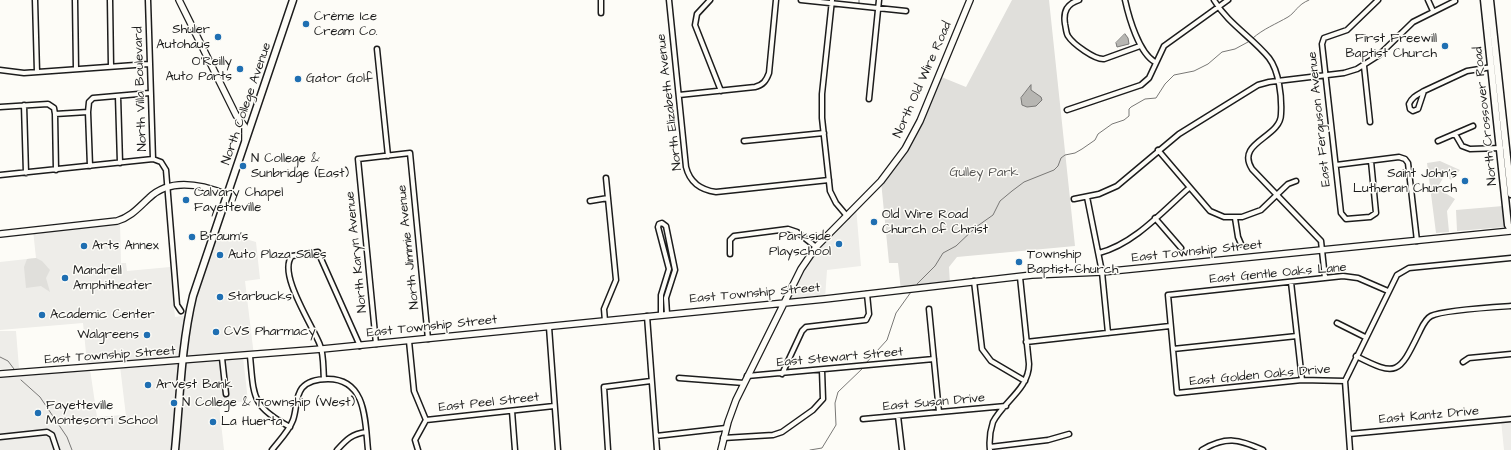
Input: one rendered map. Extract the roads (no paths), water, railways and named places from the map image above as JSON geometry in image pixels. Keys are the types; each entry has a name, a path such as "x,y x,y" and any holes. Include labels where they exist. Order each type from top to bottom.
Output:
{"main road":[{"name":"North College Avenue","path":"175,450 183,361 189,315 227,195 293,0"},
{"name":"North Crossover Road","path":"1484,0 1501,148 1508,226 1511,230"},
{"name":"North Crossover Road","path":"1490,0 1511,194"}],"street":[{"path":"35,0 37,72"},
{"path":"75,0 76,69"},
{"path":"110,0 111,66"},
{"name":"North Villa Boulevard","path":"148,0 153,159 159,161 165,167 168,188 176,305 181,311"},
{"path":"179,0 239,119 245,127 246,142"},
{"path":"601,0 601,13"},
{"name":"North Elizabeth Avenue","path":"669,0 688,172 690,178 701,188 716,192 829,180"},
{"path":"710,0 697,14 695,25 721,91"},
{"path":"679,95 756,88 762,85 767,80 769,74 776,0"},
{"path":"801,0 906,11"},
{"path":"869,99 879,0"},
{"name":"North Old Wire Road","path":"721,450 726,428 747,376 801,268 816,247 881,181 905,149 920,121 970,0"},
{"path":"1079,0 1067,7 1064,12 1066,32 1068,36 1093,57 1104,59 1140,46"},
{"path":"1125,0 1140,46 1148,58 1155,62"},
{"path":"1214,0 1229,21 1269,58 1273,64 1278,81 1282,115 1280,122 1273,131 1254,145 1248,156 1252,169 1319,239 1323,251 1325,278"},
{"path":"1067,110 1141,85 1149,78 1155,62 1164,46 1228,0"},
{"name":"East Ferguson Avenue","path":"1371,161 1377,210 1375,215 1349,220 1343,218 1341,213 1322,44 1324,38 1347,30 1378,0"},
{"path":"1428,0 1433,11"},
{"path":"1074,199 1104,193 1117,186 1158,150 1190,126 1258,86 1278,81 1344,73 1364,66 1379,55 1406,27 1433,11 1455,1"},
{"path":"831,2 822,94 824,133 829,180 834,199 847,216"},
{"path":"377,49 388,156"},
{"path":"0,70 19,73 149,64"},
{"path":"1364,66 1370,122"},
{"path":"1424,91 1418,109 1413,111 1410,109 1408,104 1412,97 1424,91 1467,71 1492,67"},
{"path":"90,166 89,102 93,98 150,93"},
{"path":"118,96 120,163"},
{"path":"0,107 51,104 54,108 55,114 56,170"},
{"path":"24,105 26,173"},
{"path":"55,114 88,112"},
{"path":"239,119 252,124"},
{"path":"1438,142 1473,126"},
{"path":"744,140 824,133"},
{"path":"1455,134 1462,146 1470,149 1501,148"},
{"path":"1158,150 1189,188 1214,214 1224,217 1235,218 1261,210 1288,184 1296,181"},
{"name":"North Jimmie Avenue","path":"388,156 410,153 428,339"},
{"name":"North Karyn Avenue","path":"376,344 358,159 388,156"},
{"path":"1336,165 1400,158 1407,161 1417,241"},
{"path":"0,175 153,159"},
{"path":"605,321 604,309 616,280 606,178"},
{"path":"0,234 120,221 133,214 155,193 168,188 194,185 207,187 227,195"},
{"path":"1099,253 1122,245 1189,188"},
{"path":"1087,197 1102,272 1108,333"},
{"path":"590,201 608,198"},
{"path":"1155,218 1181,248"},
{"path":"1235,218 1238,237 1241,244"},
{"path":"662,223 666,226 675,268 674,278 666,298 664,314 661,295 669,269 658,228 659,224 662,223"},
{"path":"730,254 730,240 734,236 783,229 796,232 816,247"},
{"name":"East Township Street","path":"0,374 250,356 360,346 783,303 974,281 1102,272 1323,251 1511,230"},
{"path":"324,379 322,349 288,274 289,260 292,256 318,252 360,346"},
{"path":"1350,450 1345,380 1397,275 1409,268 1511,258"},
{"name":"East Gentle Oaks Lane","path":"1170,326 1168,295 1350,276 1388,291"},
{"path":"1020,277 1029,368 1025,381 994,420 990,433 990,448 1048,440 1069,434"},
{"path":"974,281 982,349 991,361 1025,381"},
{"path":"1291,282 1302,380"},
{"path":"782,374 802,331 806,327 866,320 869,314 867,294"},
{"path":"764,304 774,309 774,321"},
{"path":"1356,356 1378,368 1386,370 1395,369 1406,360 1424,323 1432,316 1443,313 1511,306"},
{"path":"929,309 939,412"},
{"path":"647,316 657,450"},
{"path":"1337,323 1365,337"},
{"path":"1026,342 1170,326 1173,349 1297,336"},
{"path":"549,327 558,450"},
{"path":"408,341 414,391 426,420 415,440 418,450"},
{"name":"East Golden Oaks Drive","path":"1173,349 1177,393 1302,380 1345,380"},
{"path":"1463,362 1469,358 1511,354"},
{"path":"250,356 253,389 256,399 262,409 270,416 290,427"},
{"path":"222,358 226,394"},
{"name":"East Stewart Street","path":"747,376 934,359"},
{"path":"723,438 772,435 789,427 812,410 823,399 822,370"},
{"path":"679,378 744,383"},
{"path":"272,450 290,427 299,392 304,386 312,381 324,379 336,379 345,383 360,397 368,450"},
{"path":"608,450 604,387 651,381"},
{"name":"East Peel Street","path":"426,420 554,406"},
{"name":"East Susan Drive","path":"863,419 1006,406"},
{"path":"512,411 515,450"},
{"path":"898,416 902,450"},
{"name":"East Kantz Drive","path":"1349,434 1511,419"},
{"path":"656,436 726,428"},
{"path":"0,437 47,432 52,435 57,450"},
{"path":"337,450 348,437 366,432"},
{"path":"1202,450 1216,442 1226,440 1247,444 1263,450"}],"waterway":[{"path":"1253,38 1265,29 1288,17 1302,4 1309,0"},
{"path":"917,284 935,266 943,253 956,246 976,227 993,215 1000,201 1024,182 1054,170 1058,166 1061,158 1065,155 1075,153 1082,149 1095,140 1098,134 1112,124 1124,120 1129,116 1129,109 1131,107 1145,99 1156,98 1165,84 1174,75 1194,71 1208,64 1222,52 1235,49 1248,42"},
{"path":"866,363 887,340 896,313 911,292"},
{"path":"0,357 8,361 14,369"},
{"path":"810,450 822,448 836,425 835,403 838,392 863,368"},
{"path":"21,380 40,397 67,437 72,450"}],"place":[{"name":"Crème Ice Cream Co.","path":"306,24"},
{"name":"Shuler Autohaus","path":"218,37"},
{"name":"First Freewill Baptist Church","path":"1445,46"},
{"name":"O'Reilly Auto Parts","path":"240,69"},
{"name":"Gator Golf","path":"298,79"},
{"name":"N College & Sunbridge (East)","path":"243,166"},
{"name":"Saint John's Lutheran Church","path":"1465,181"},
{"name":"Calvary Chapel Fayetteville","path":"186,200"},
{"name":"Old Wire Road Church of Christ","path":"874,222"},
{"name":"Braum's","path":"192,237"},
{"name":"Parkside Playschool","path":"839,244"},
{"name":"Arts Annex","path":"84,246"},
{"name":"Auto Plaza Sales","path":"220,255"},
{"name":"Township Baptist Church","path":"1019,262"},
{"name":"Mandrell Amphitheater","path":"65,278"},
{"name":"Starbucks","path":"220,297"},
{"name":"Academic Center","path":"42,315"},
{"name":"CVS Pharmacy","path":"216,332"},
{"name":"Walgreens","path":"147,335"},
{"name":"Arvest Bank","path":"148,385"},
{"name":"N College & Township (West)","path":"174,403"},
{"name":"Fayetteville Montesorri School","path":"38,413"},
{"name":"La Huerta","path":"213,422"}],"park label":[{"name":"Gulley Park","path":"984,173"}]}
